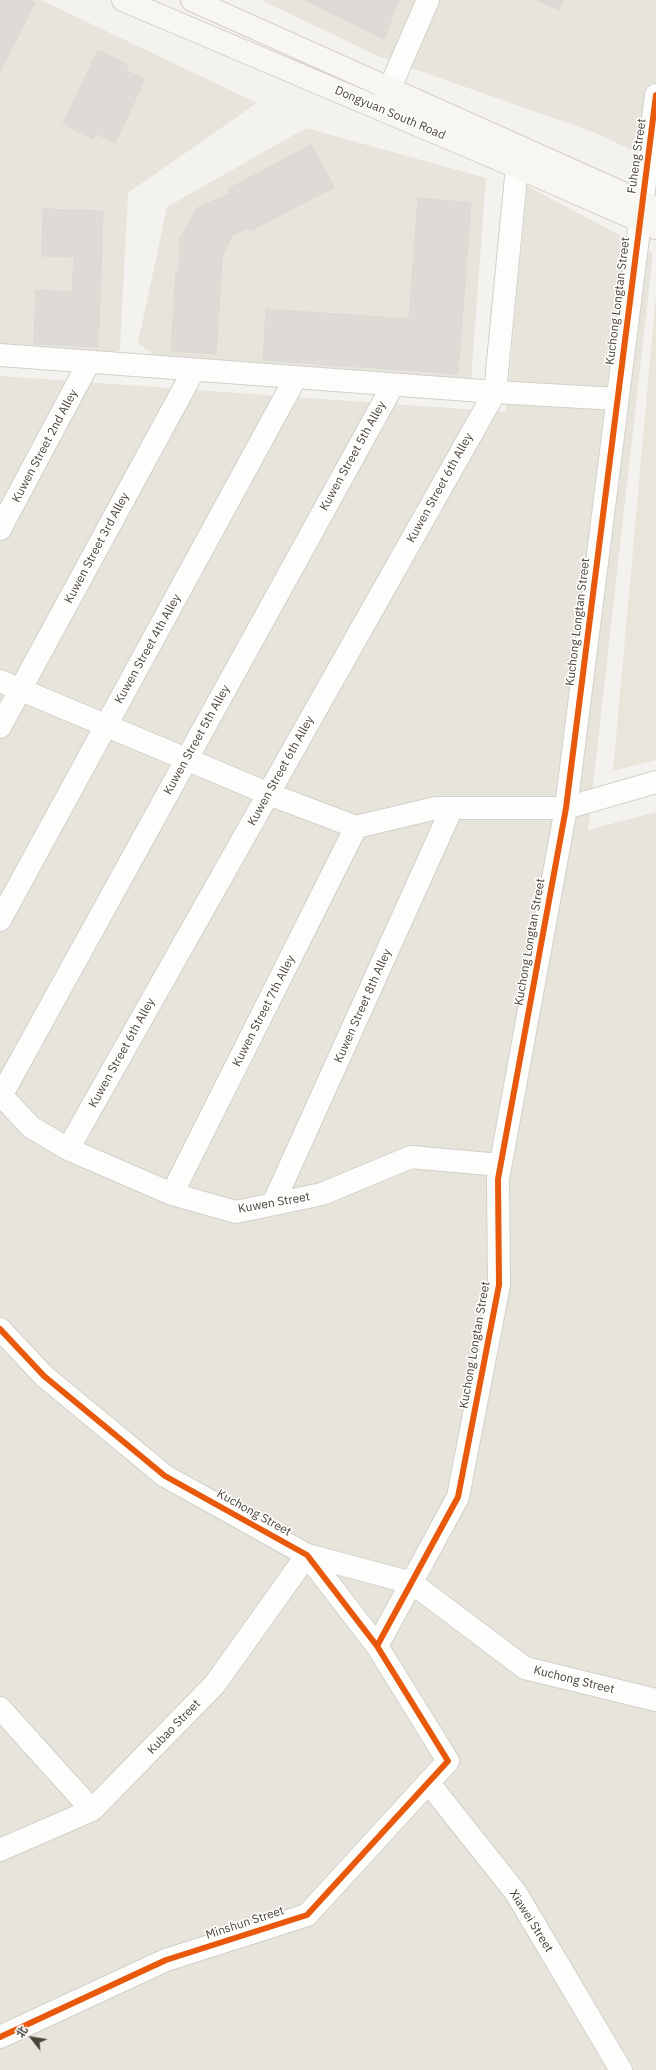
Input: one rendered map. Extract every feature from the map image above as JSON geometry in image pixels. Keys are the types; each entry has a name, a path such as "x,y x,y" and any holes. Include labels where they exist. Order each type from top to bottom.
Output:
{"street":[{"name":"Dongyuan South Road","path":"123,0 517,167 650,219"},
{"name":"Dongyuan South Road","path":"192,0 650,219"},
{"path":"380,109 428,0"},
{"name":"Fuheng Street","path":"650,219 656,95"},
{"path":"494,392 517,167"},
{"name":"Kuchong Longtan Street","path":"377,1646 458,1497 499,1285 498,1179 566,808 617,399 650,219"},
{"path":"0,355 393,385 617,399"},
{"name":"Kuwen Street 2nd Alley","path":"0,529 89,362"},
{"name":"Kuwen Street 3rd Alley","path":"0,727 194,370"},
{"name":"Kuwen Street 4th Alley","path":"0,920 296,377"},
{"name":"Kuwen Street 5th Alley","path":"1,1095 393,385"},
{"name":"Kuwen Street 6th Alley","path":"68,1149 494,392"},
{"path":"0,681 268,794 356,827 436,808 566,808 656,782"},
{"name":"Kuwen Street 8th Alley","path":"274,1204 452,808"},
{"name":"Kuwen Street 7th Alley","path":"172,1194 356,827"},
{"name":"Kuwen Street","path":"1,1095 31,1127 68,1149 172,1194 236,1212 322,1194 411,1157 500,1165"},
{"name":"Kuchong Street","path":"0,1329 44,1376 165,1476 308,1555 412,1583 525,1668 656,1700"},
{"name":"Kuchong Street","path":"308,1555 377,1646 448,1761"},
{"name":"Kubao Street","path":"0,1850 92,1810 215,1684 308,1555"},
{"path":"0,1708 92,1810"},
{"name":"Minshun Street","path":"0,2037 166,1960 307,1915 448,1761"},
{"name":"Xiawei Street","path":"428,1782 516,1893 621,2070"}],"shaded area":[{"path":"0,0 41,0 257,103 128,193 120,350 110,355 0,344"},
{"path":"261,0 656,0 656,162 596,133 380,57"},
{"path":"306,128 486,178 471,381 157,358 138,343 167,207"},
{"path":"527,186 653,253 588,830 656,812 656,2070 0,2070 0,376 506,412"},
{"path":"656,294 656,760 613,771"}],"building":[{"path":"0,0 30,0 35,3 0,72"},
{"path":"305,0 399,0 384,39"},
{"path":"536,0 564,0 559,10"},
{"path":"98,50 128,65 125,70 145,79 115,143 95,133 93,139 63,124"},
{"path":"311,145 334,187 250,231 228,189"},
{"path":"231,193 248,228 233,235 222,255 221,275 179,273 180,238 197,208"},
{"path":"418,198 471,203 458,374 263,360 266,309 409,319"},
{"path":"43,209 103,211 101,275 73,274 74,257 42,256"},
{"path":"176,272 221,275 216,354 171,351"},
{"path":"73,274 101,275 98,347 34,344 36,290 72,292"}],"cycle path":[{"path":"377,1646 458,1497 499,1285 498,1179 566,808 656,95"},
{"path":"0,1329 44,1376 165,1476 307,1555 377,1646 448,1761 307,1915 166,1960 0,2037"}]}
